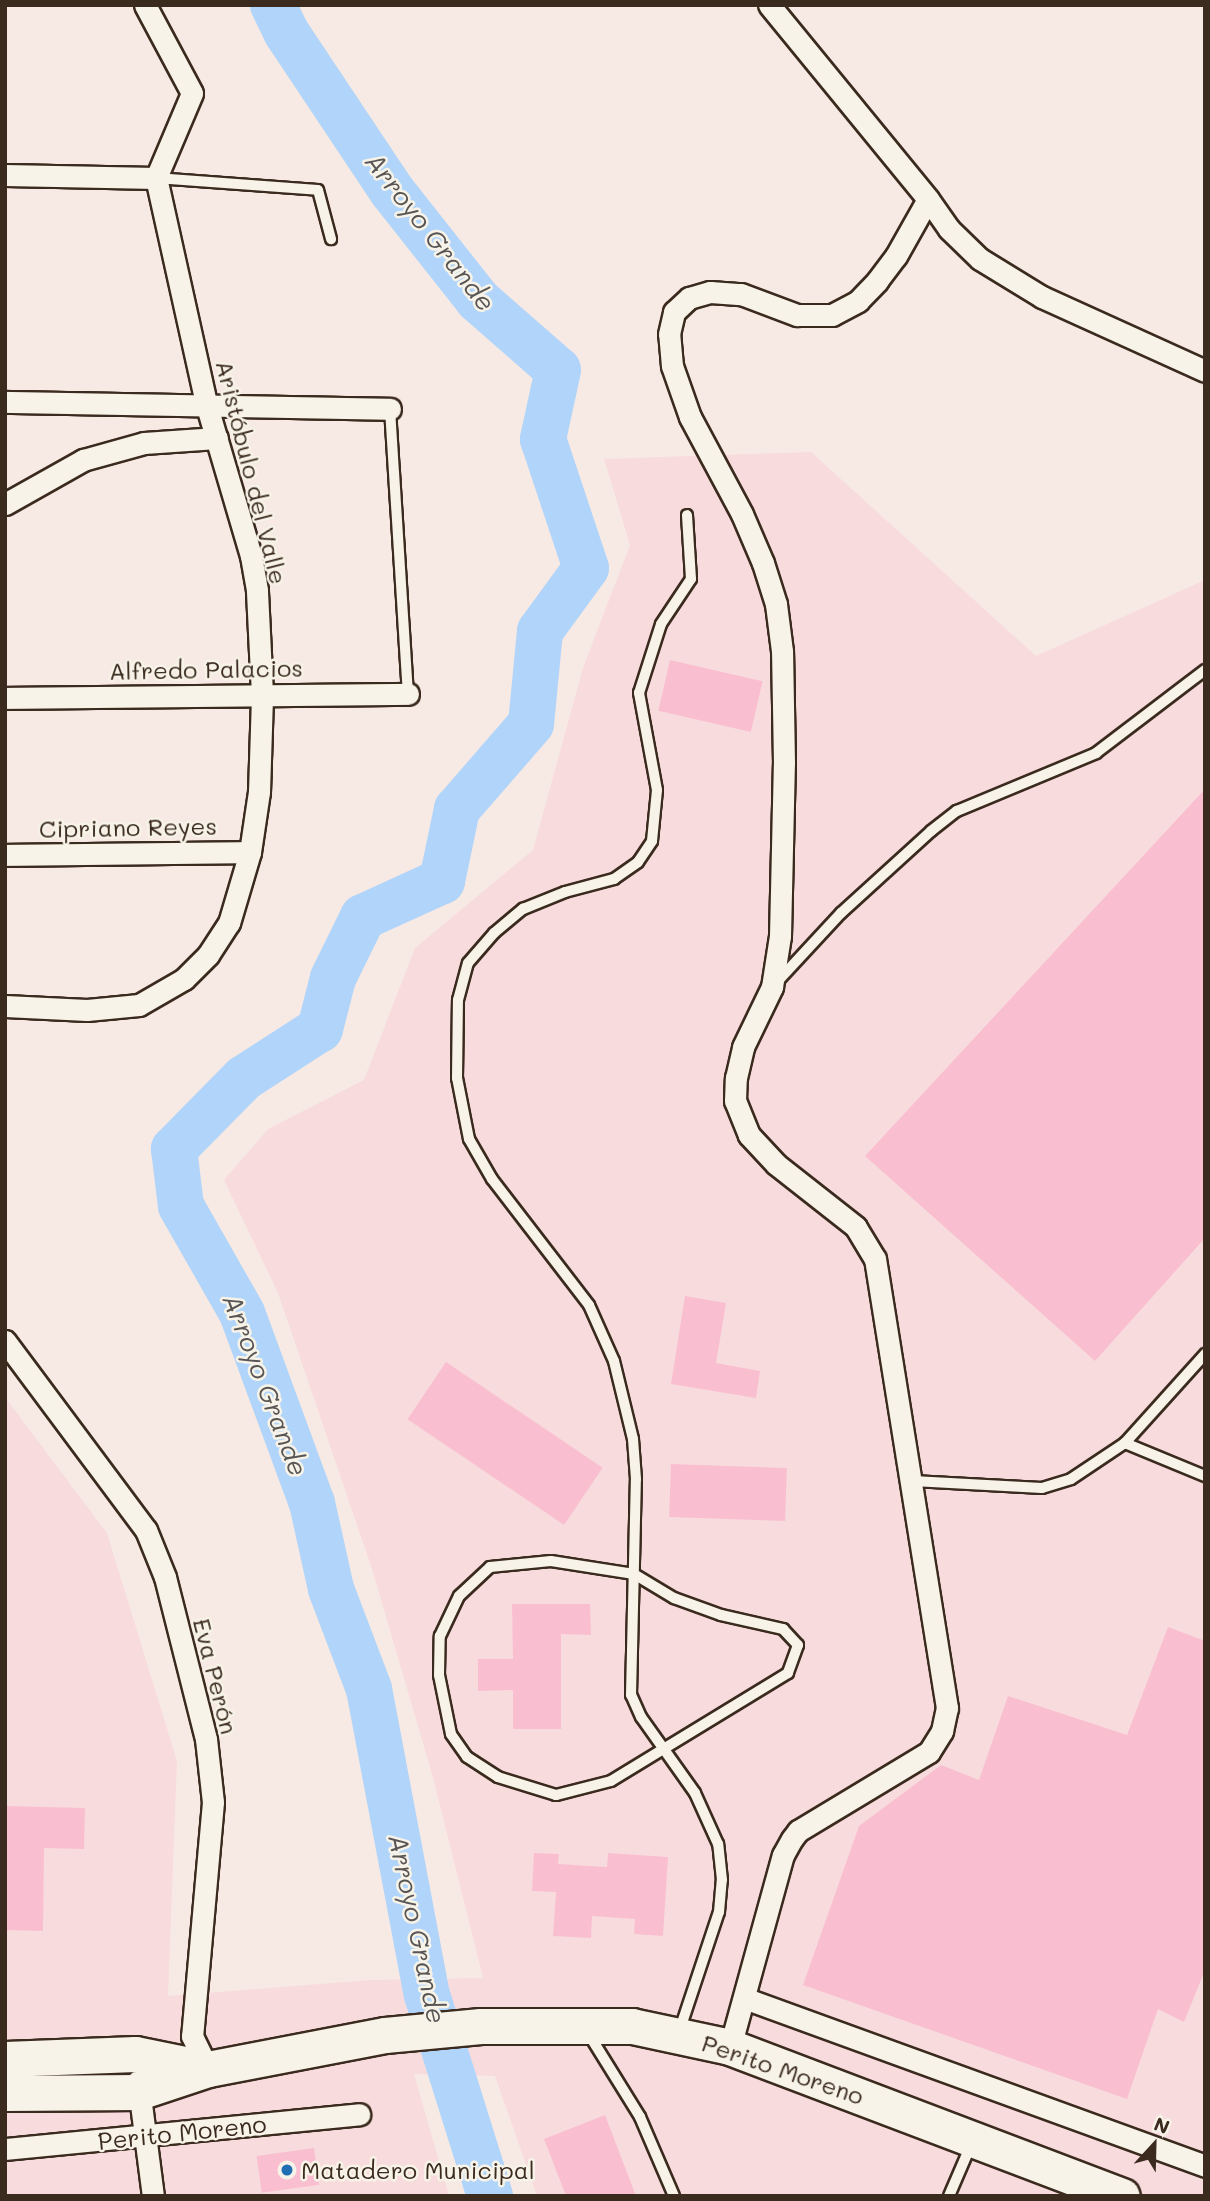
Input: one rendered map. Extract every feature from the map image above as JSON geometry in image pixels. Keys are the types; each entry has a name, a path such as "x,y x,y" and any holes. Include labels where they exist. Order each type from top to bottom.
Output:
{"main road":[{"name":"Perito Moreno","path":"5,2093 139,2091 208,2069 385,2035 481,2026 632,2026 730,2047 1122,2196"},
{"path":"5,2059 135,2054 208,2069"}],"street":[{"path":"5,175 156,178 192,93 145,5"},
{"path":"769,5 928,199 949,229 980,260 1042,298 1205,371"},
{"name":"Aristóbulo del Valle","path":"5,1006 87,1010 139,1005 184,979 208,956 229,923 250,852 259,792 262,694 253,568 206,403 156,178"},
{"path":"730,2047 783,1855 792,1839 798,1831 929,1752 942,1731 947,1708 913,1482 875,1258 856,1227 776,1164 749,1135 735,1101 736,1078 743,1047 772,987 780,936 784,763 782,651 776,604 763,563 742,514 690,417 671,366 669,334 674,313 689,298 710,292 741,294 797,314 832,315 858,301 877,281 896,256 928,199"},
{"path":"5,402 206,403 390,408"},
{"path":"5,504 83,460 144,443 217,438"},
{"name":"Alfredo Palacios","path":"5,698 408,694"},
{"name":"Cipriano Reyes","path":"5,855 250,852"},
{"name":"Eva Perón","path":"5,1342 146,1530 165,1577 206,1739 213,1802 192,2035 208,2069"},
{"path":"744,1998 1205,2166"},
{"path":"135,2054 153,2196"},
{"name":"Perito Moreno","path":"5,2148 359,2114"}],"lane":[{"path":"156,178 318,190 331,239"},
{"path":"390,408 408,694"},
{"path":"678,2035 719,1912 722,1880 718,1844 695,1793 665,1747 641,1717 631,1695 636,1479 633,1439 614,1361 589,1305 492,1179 469,1139 457,1078 458,999 468,963 494,933 523,909 565,892 614,879 638,862 652,841 657,790 639,693 661,624 691,579 687,515"},
{"path":"772,987 841,914 931,831 957,811 1096,753 1205,670"},
{"path":"913,1482 1042,1488 1071,1479 1125,1443 1205,1354"},
{"path":"1125,1443 1205,1476"},
{"path":"551,1561 634,1574 674,1598 721,1615 783,1629 798,1645 788,1674 611,1781 555,1795 498,1777 467,1756 451,1734 439,1675 440,1636 459,1595 490,1567 551,1561"},
{"path":"583,2025 640,2117 674,2196"},
{"path":"949,2196 973,2139"}],"shaded area":[{"path":"811,452 1036,656 1205,580 1205,2196 537,2196 495,2076 414,2074 449,2196 5,2196 5,1397 107,1533 177,1761 168,1996 370,1980 483,1978 432,1774 372,1569 278,1293 224,1180 268,1129 364,1080 415,948 533,850 583,668 630,545 604,459"}],"building":[{"path":"670,660 763,681 751,732 658,711"},
{"path":"1205,789 1205,1238 1095,1361 865,1156"},
{"path":"685,1296 726,1303 716,1363 760,1371 756,1398 671,1384"},
{"path":"446,1362 603,1468 564,1525 407,1419"},
{"path":"671,1464 787,1468 785,1521 669,1517"},
{"path":"512,1604 590,1604 591,1635 561,1634 561,1729 513,1729 513,1690 478,1691 478,1659 513,1659"},
{"path":"1168,1627 1205,1641 1205,1970 1184,2022 1158,2009 1127,2099 803,1985 859,1826 941,1765 979,1780 1008,1696 1127,1735"},
{"path":"5,1806 85,1808 84,1849 44,1848 43,1931 5,1930"},
{"path":"534,1853 559,1854 558,1864 607,1867 608,1853 668,1857 663,1936 634,1934 635,1919 592,1916 591,1938 553,1936 556,1892 532,1891"},
{"path":"605,2115 636,2196 566,2196 544,2139"},
{"name":"Matadero Municipal","path":"314,2148 319,2185 262,2193 257,2156"}],"waterway":[{"name":"Arroyo Grande","path":"273,5 286,32 392,191 478,300 558,370 543,439 586,568 540,631 531,724 457,809 442,881 363,917 333,978 320,1029 244,1078 174,1149 181,1206 242,1313 312,1503 331,1589 369,1689 427,1995 490,2196"}],"place":[{"name":"Matadero Municipal","path":"287,2170"}]}
